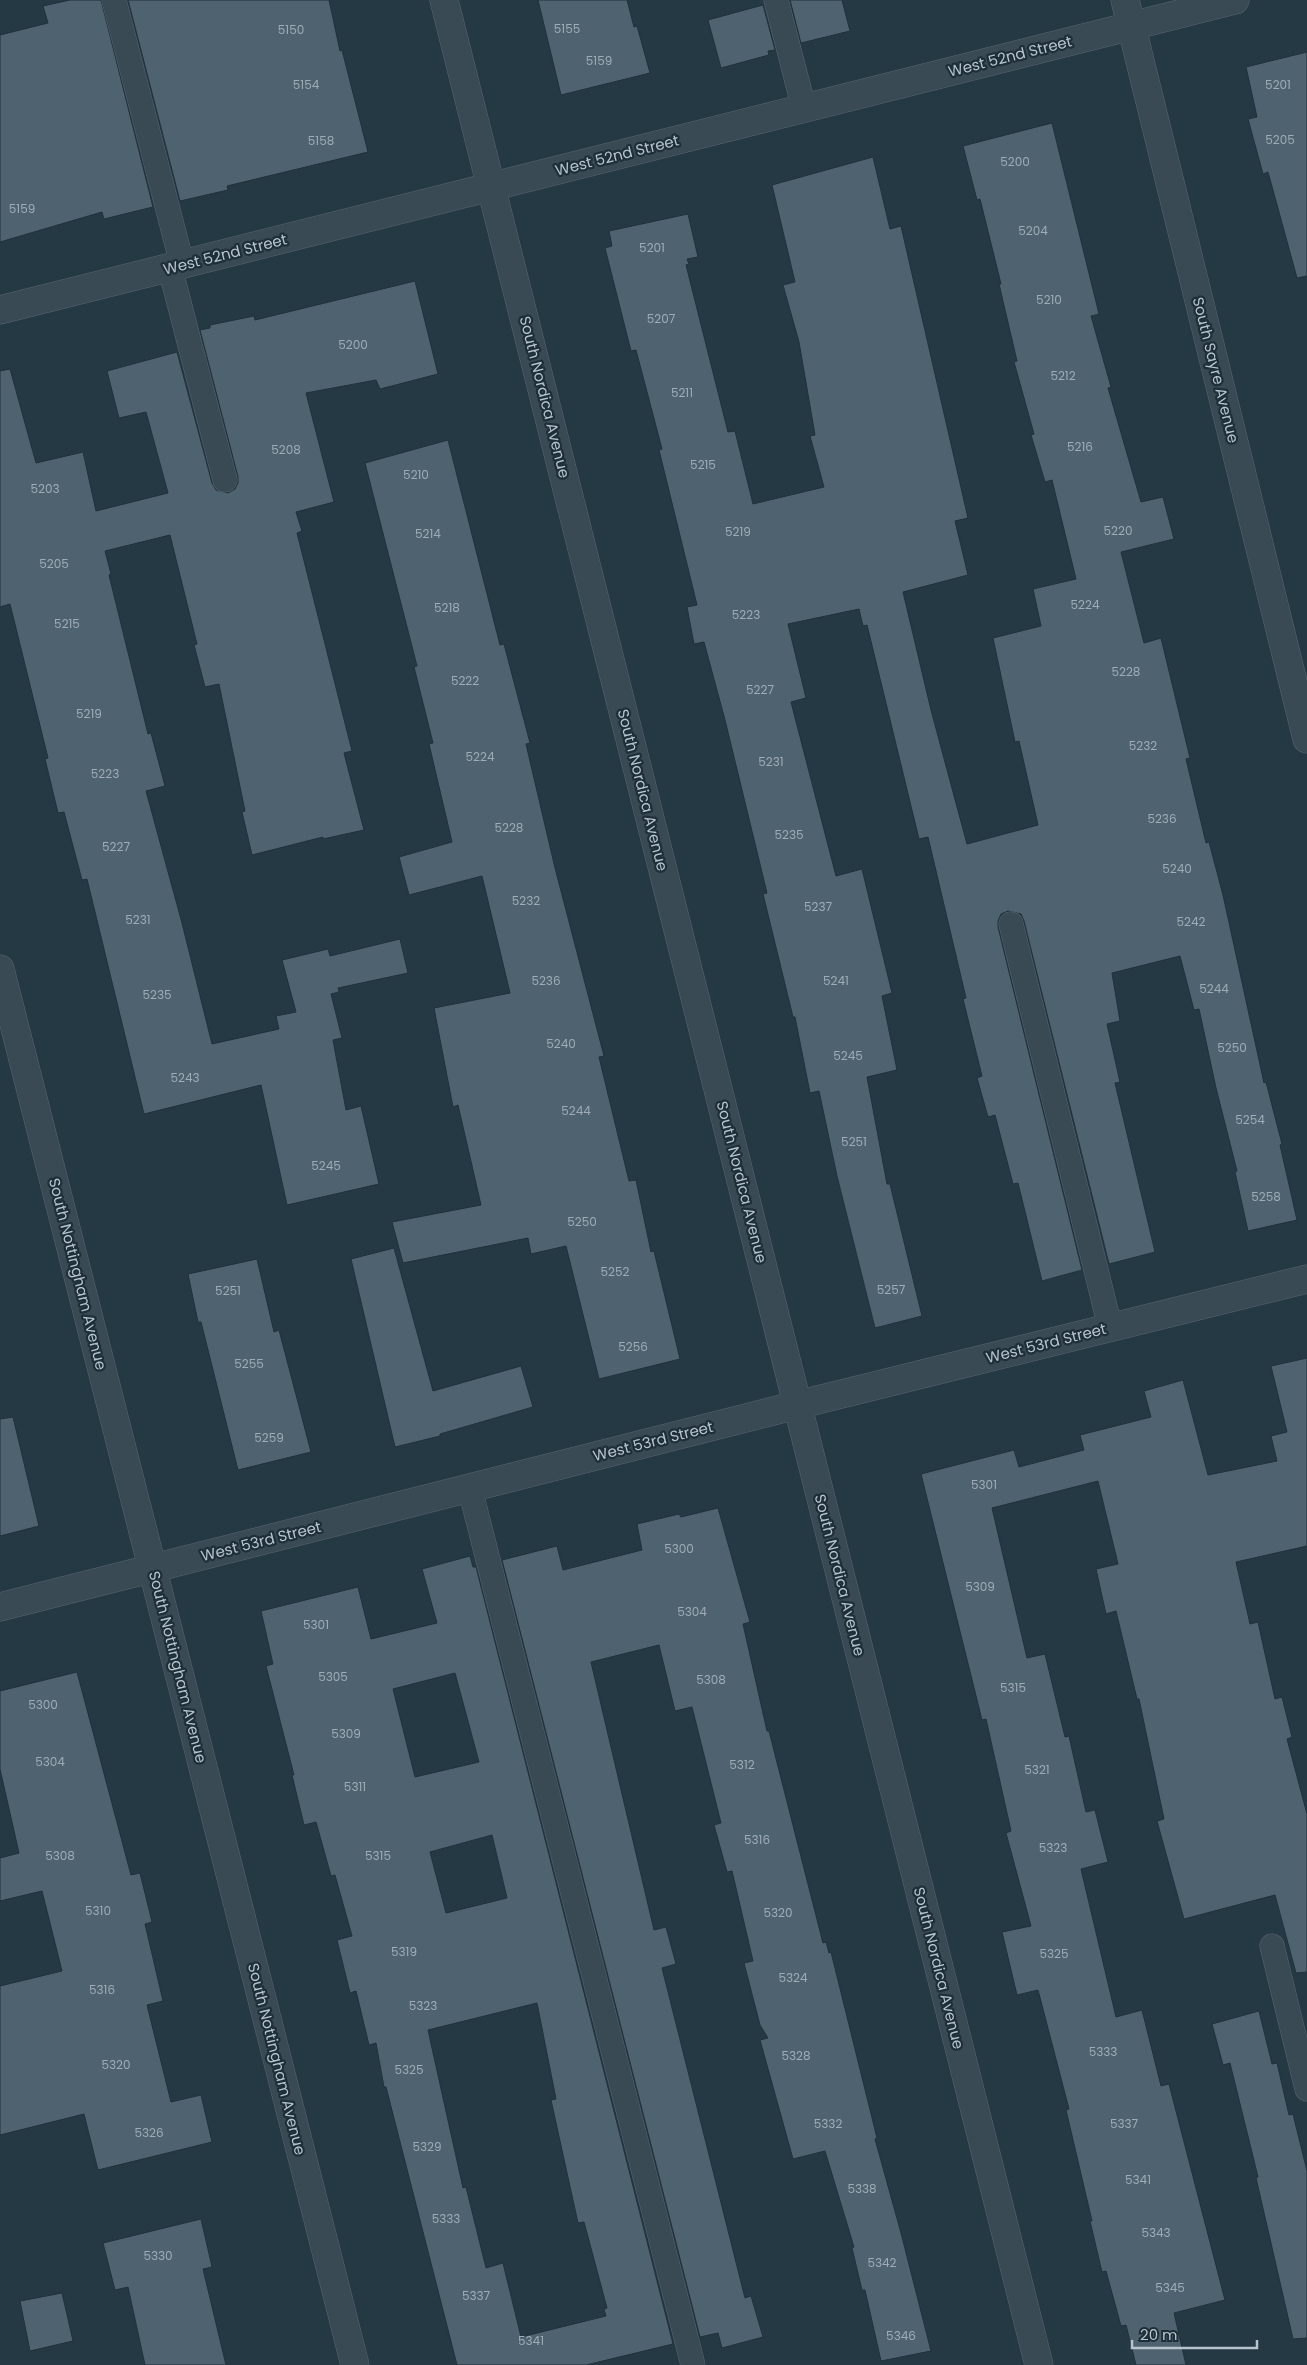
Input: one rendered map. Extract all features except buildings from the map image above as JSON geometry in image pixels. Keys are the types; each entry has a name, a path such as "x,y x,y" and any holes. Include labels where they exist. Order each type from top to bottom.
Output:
{"street":[{"name":"South Nordica Avenue","path":"444,0 1039,2365"},
{"name":"West 52nd Street","path":"0,310 804,108 1128,13 1235,0"},
{"name":"South Sayre Avenue","path":"1128,13 1307,740"},
{"name":"South Nottingham Avenue","path":"0,969 355,2365"},
{"name":"West 53rd Street","path":"0,1608 797,1405 1307,1279"}],"lane":[{"path":"114,0 225,480"},
{"path":"776,0 804,108"},
{"path":"1011,924 1110,1327"},
{"path":"470,1488 693,2365"},
{"path":"1272,1946 1307,2088"}]}
